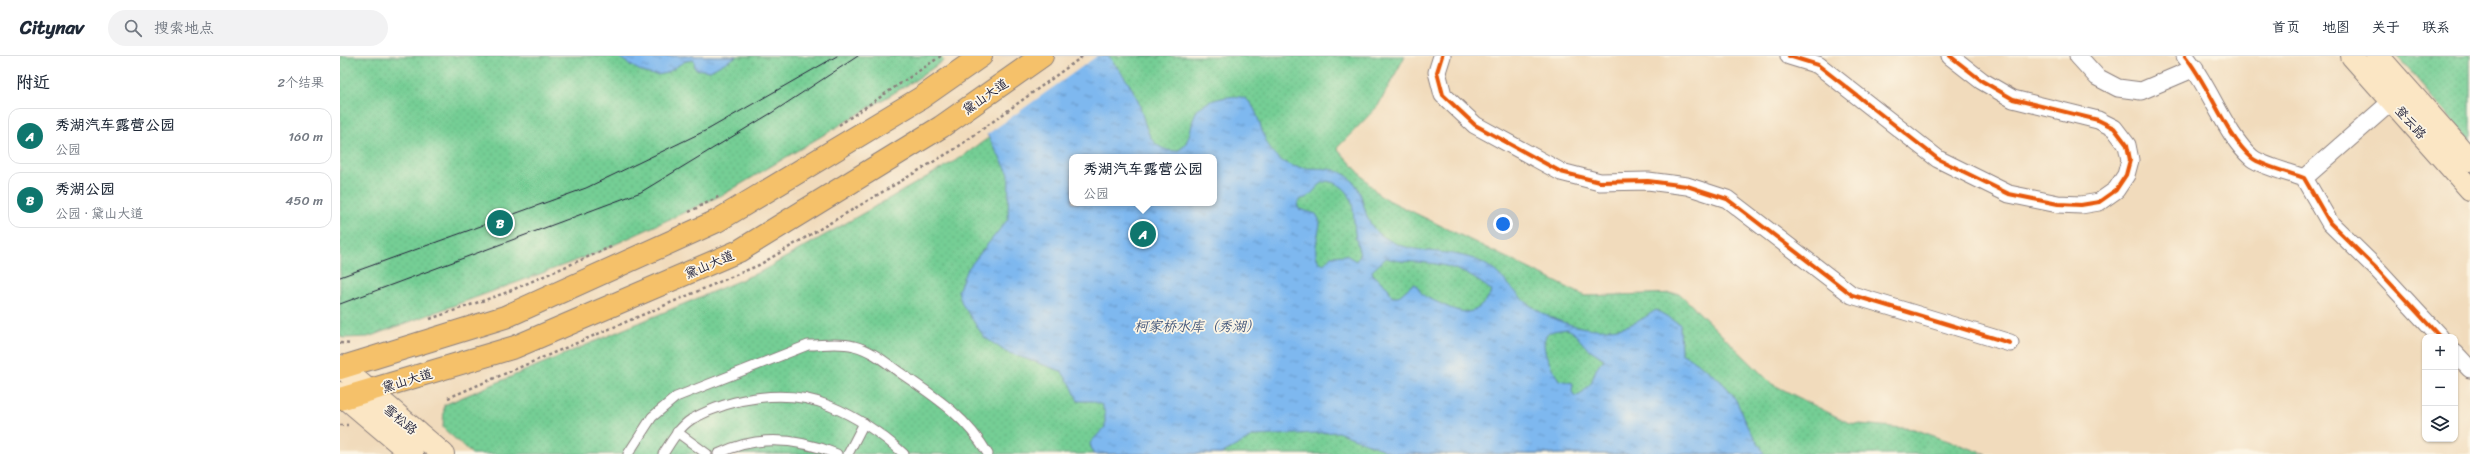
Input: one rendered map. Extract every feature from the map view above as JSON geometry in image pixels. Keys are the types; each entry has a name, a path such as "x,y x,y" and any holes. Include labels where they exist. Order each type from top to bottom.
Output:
{"main road":[{"path":"340,367 505,317 717,221 921,98 981,56"},
{"name":"黛山大道","path":"342,396 368,391 515,347 739,251 941,127 1042,56"},
{"name":"登云路","path":"2352,56 2470,189"},
{"name":"登云路","path":"2378,56 2470,160"},
{"name":"雪松路","path":"340,367 443,454"},
{"name":"雪松路","path":"342,396 412,454"}],"street":[{"path":"1442,56 1437,72 1443,95 1475,125 1561,172 1600,182 1648,181 1687,186 1727,199 1852,295 2010,343"},
{"path":"1789,56 1818,65 1938,159 2009,194 2058,204 2081,205 2099,202 2116,190 2126,175 2130,160 2127,145 2114,128 2098,120 2013,99 1982,81 1950,56"},
{"path":"2078,56 2097,77 2118,88 2141,91 2190,62 2240,144 2253,159 2304,178 2330,223 2377,269 2437,334"},
{"path":"2304,178 2392,101"},
{"path":"2458,356 2470,369"}],"lane":[{"path":"628,454 652,417 676,397 808,345 830,344 854,346 875,355 948,405 969,428 988,454"},
{"path":"662,454 677,432 691,420 732,402 792,396 830,405 864,423 904,454"},
{"path":"848,454 864,423"},
{"path":"677,432 707,454"},
{"path":"718,454 734,446 757,440 786,440 818,446 837,454"}],"path":[{"path":"836,126 908,80 941,56"},
{"path":"955,149 1083,56"},
{"path":"682,216 723,195"},
{"path":"424,322 506,293 618,244"},
{"path":"340,343 348,345 356,343"}],"green space":[{"path":"340,56 950,56 914,81 726,193 594,254 368,337 343,338 340,335"},
{"path":"1104,56 1405,56 1378,106 1337,148 1380,196 1585,296 1679,293 1772,384 1849,423 1914,429 1986,454 472,454 443,428 444,405 762,271 960,158"},
{"path":"2397,56 2470,56 2470,140"}],"water":[{"path":"617,56 737,56 710,71 695,69 694,60 690,60 666,73 653,75 634,67"},
{"name":"柯家桥水库（秀湖）","path":"943,56 1108,56 1127,80 1136,96 1145,125 1151,138 1162,148 1172,151 1179,150 1184,146 1188,139 1196,112 1201,107 1211,101 1222,98 1235,96 1241,97 1250,102 1267,143 1278,158 1294,166 1303,168 1328,169 1344,174 1352,180 1357,187 1369,220 1374,228 1381,235 1392,242 1415,249 1462,256 1482,262 1502,277 1525,301 1548,316 1562,322 1592,329 1607,329 1621,327 1637,322 1656,310 1680,324 1681,353 1705,368 1727,387 1737,402 1748,428 1764,454 1394,454 1338,432 1254,436 1221,454 1093,454 1090,443 1105,427 1105,413 1102,405 1092,401 1078,401 1071,385 1061,371 1006,352 984,337 962,304 958,291 966,271 1008,219 1009,174","holes":["1327,181 1344,188 1351,200 1355,236 1360,255 1356,261 1346,255 1331,256 1324,264 1320,263 1316,254 1316,244 1320,221 1316,214 1299,209 1297,205 1301,199 1308,196","1386,258 1399,261 1444,265 1466,274 1492,291 1481,306 1469,312 1456,310 1426,297 1421,293 1417,285 1413,284 1398,297 1392,297 1388,288 1373,275 1372,271","1567,329 1573,332 1586,347 1604,359 1596,369 1591,383 1580,395 1575,396 1572,392 1573,383 1559,380 1549,363 1544,348 1546,336 1553,331"]}],"pier":[{"path":"941,56 1097,56 985,136"}],"tram line":[{"path":"340,277 586,188 709,129 837,56"},
{"path":"340,304 641,192 773,112 858,56"}],"cycle path":[{"path":"1442,56 1437,72 1443,95 1475,125 1561,172 1600,182 1648,181 1687,186 1727,199 1852,295 2010,343"},
{"path":"1789,56 1818,65 1938,159 2009,194 2058,204 2081,205 2099,202 2116,190 2126,175 2130,160 2127,145 2114,128 2098,120 2013,99 1982,81 1950,56"},
{"path":"2185,56 2202,81 2234,137 2252,158 2269,167 2304,178 2330,223 2377,269 2437,334"}],"place":[{"name":"秀湖公园","path":"500,223"},
{"name":"秀湖汽车露营公园","path":"1143,234"}]}
